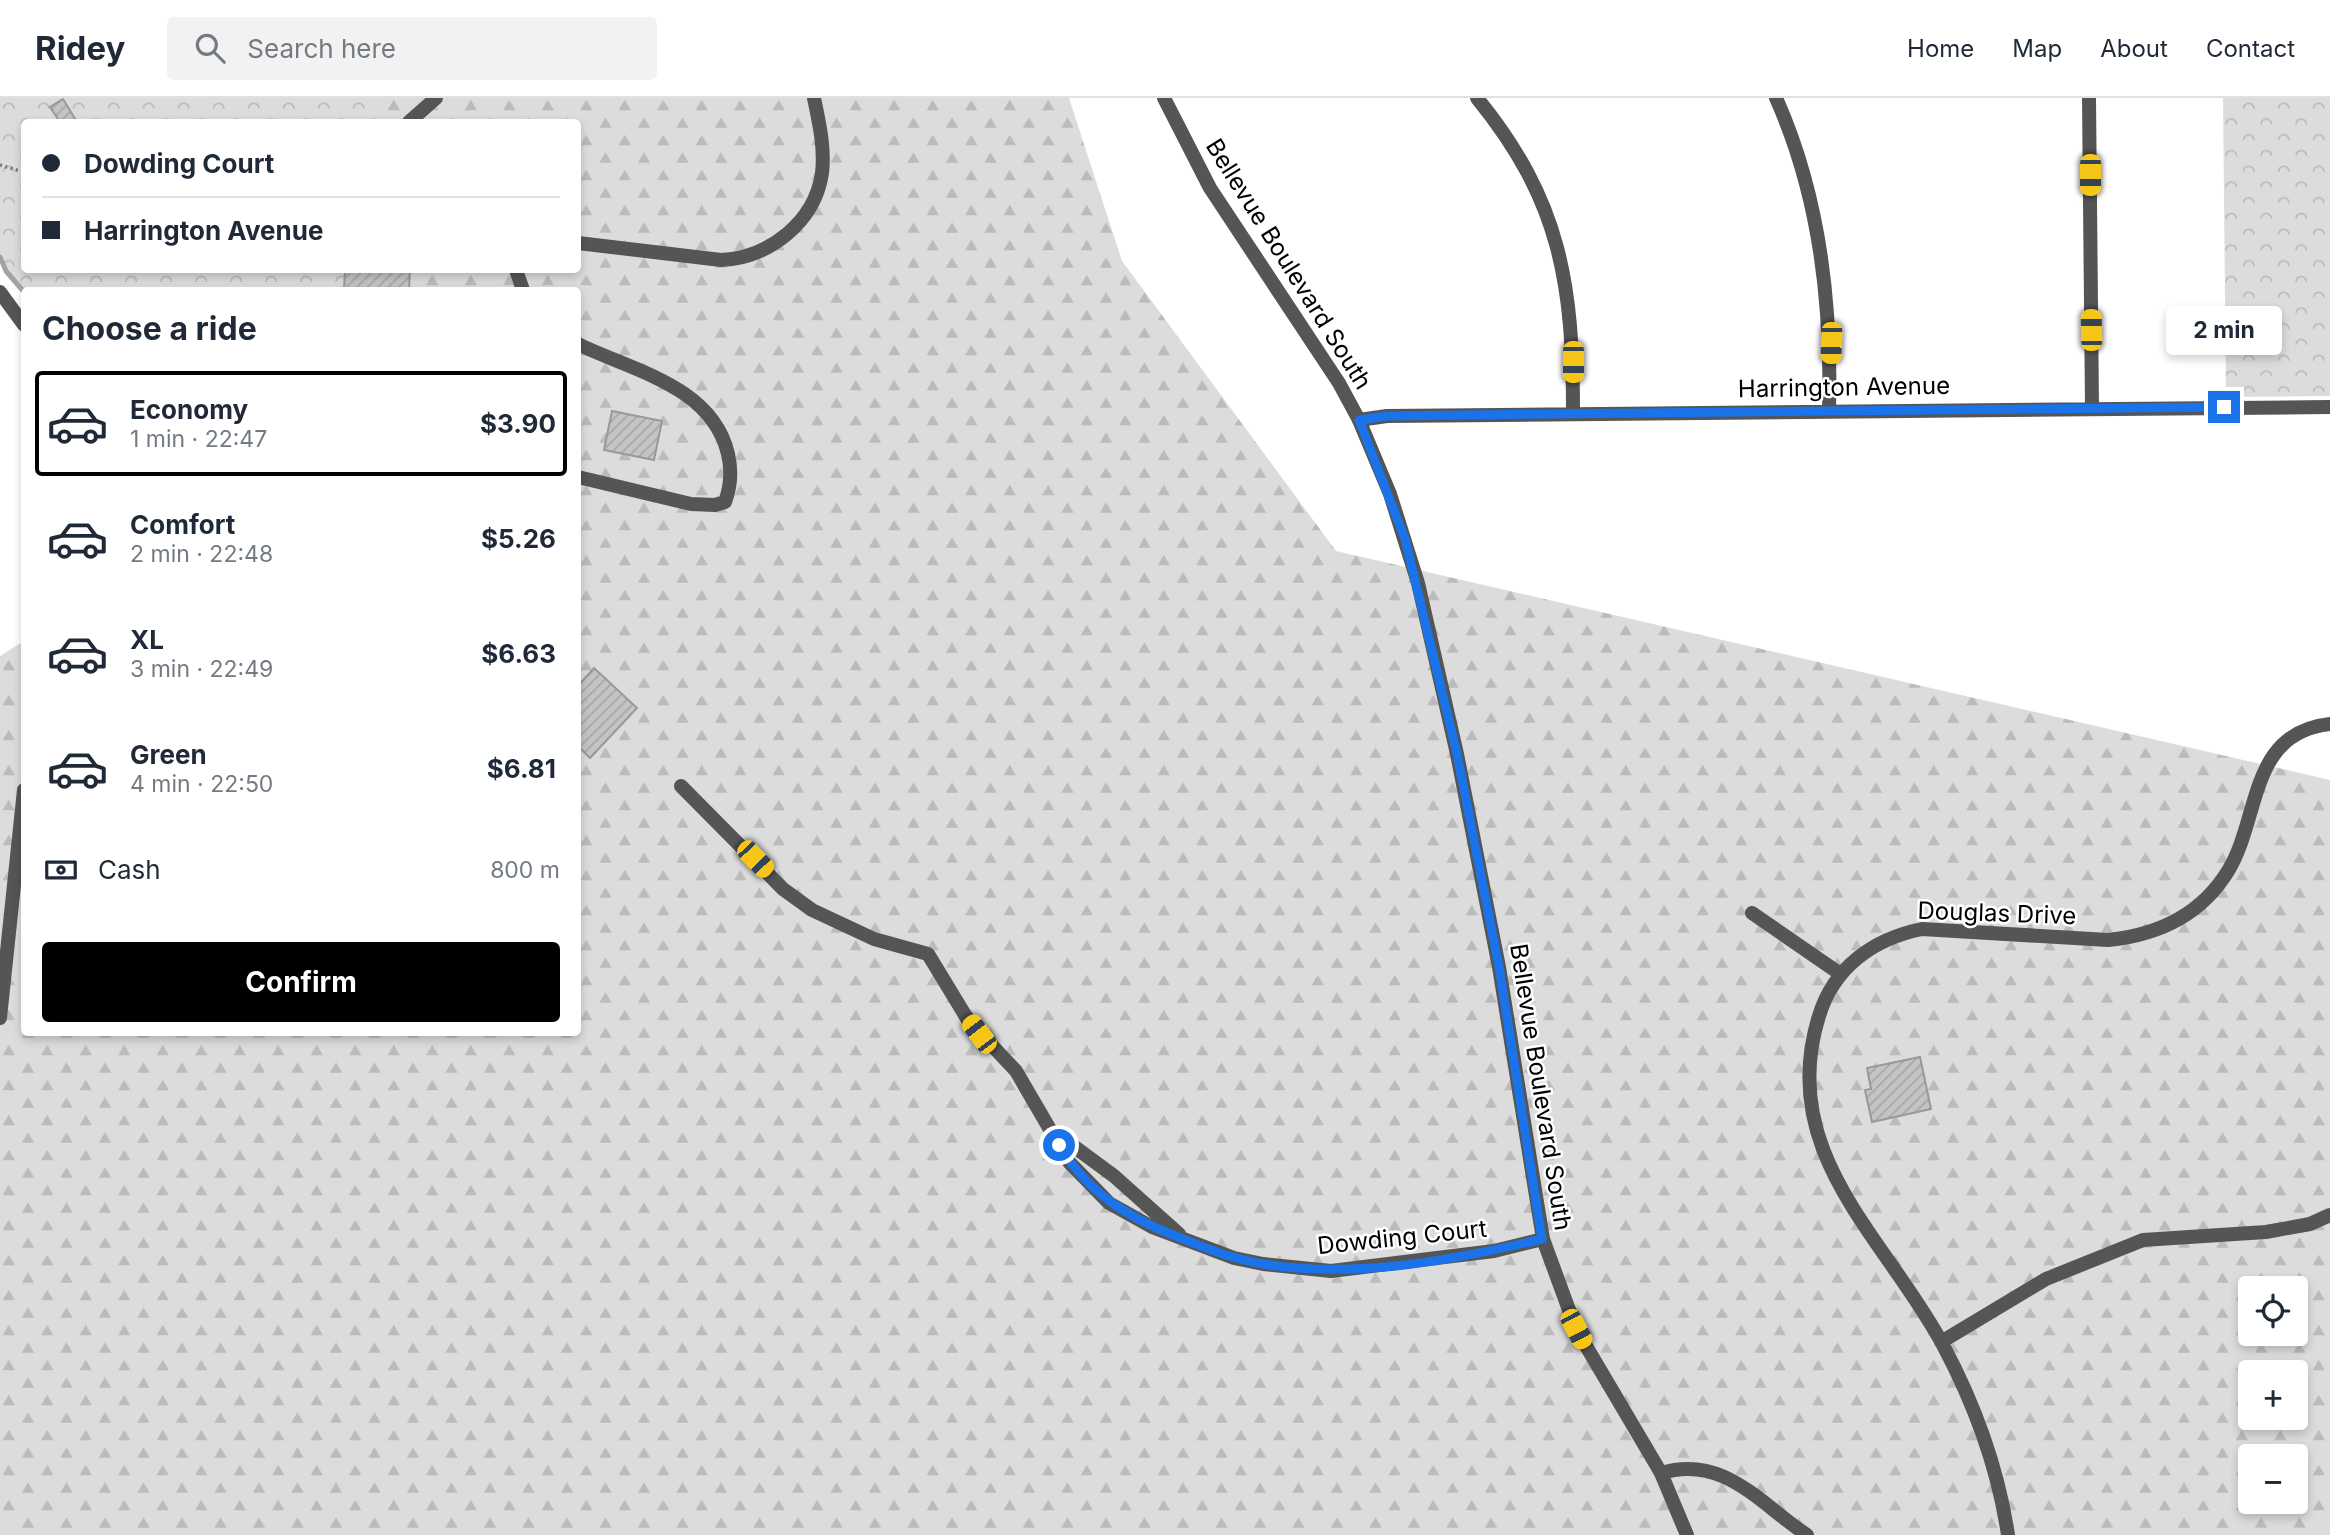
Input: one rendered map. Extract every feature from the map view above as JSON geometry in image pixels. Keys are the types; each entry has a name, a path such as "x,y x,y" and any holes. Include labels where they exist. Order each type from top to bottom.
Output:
{"street":[{"path":"412,119 436,98"},
{"path":"581,243 721,260 740,259 770,247 796,225 818,189 823,153 814,98"},
{"name":"Bellevue Boulevard South","path":"1164,98 1216,198 1314,340 1359,420 1405,539 1457,754 1499,967 1542,1239 1576,1329 1661,1473 1687,1535"},
{"path":"1477,98 1506,134 1529,172 1559,252 1568,291 1573,336 1573,413"},
{"path":"1776,98 1800,160 1826,282 1831,343 1829,410"},
{"path":"2089,98 2092,407"},
{"path":"0,292 21,321"},
{"path":"581,345 652,376 705,409 717,424 729,459 731,478 725,502 715,505 691,504 581,478"},
{"name":"Harrington Avenue","path":"1359,420 1387,416 1573,413 2330,407"},
{"name":"Douglas Drive","path":"2008,1535 2000,1488 1964,1386 1941,1342 1841,1192 1820,1146 1813,1116 1810,1068 1824,999 1839,973 1878,944 1922,929 2108,940 2130,938 2169,926 2208,898 2230,870 2258,783 2276,753 2297,732 2311,726 2330,724"},
{"name":"Dowding Court","path":"681,786 783,889 812,910 874,939 928,954 968,1020 1016,1071 1069,1162 1109,1203 1132,1217 1185,1240 1263,1264 1331,1270 1494,1251 1542,1239"},
{"path":"0,1018 21,818"},
{"path":"1752,913 1839,973"},
{"name":"Dowding Court","path":"1049,1128 1114,1176 1185,1240"},
{"path":"1941,1342 2046,1279 2143,1240 2266,1232 2310,1224 2330,1215"},
{"path":"1661,1473 1682,1467 1718,1473 1741,1486 1807,1535"}],"path":[{"path":"0,165 20,171"}],"green space":[{"path":"0,98 375,98 372,119 21,119 21,273 353,273 351,287 21,287 21,291 0,262"},
{"path":"243,98 1069,98 1122,261 1336,551 2330,780 2330,1535 0,1535 0,656 21,643 21,1036 581,1036 581,287 202,287 199,273 581,273 581,119 229,119"},
{"path":"2223,98 2330,98 2330,396 2226,397"}],"building":[{"path":"63,99 75,119 58,119 50,107"},
{"path":"345,273 410,273 409,287 344,287"},
{"path":"612,411 662,421 654,460 604,450"},
{"path":"594,668 637,708 590,758 581,749 581,683"},
{"path":"1920,1057 1931,1109 1872,1122 1865,1090 1871,1089 1867,1068"}],"waterway":[{"path":"0,257 6,271 21,288"}],"route":[{"path":"1059,1145 1087,1183 1109,1203 1132,1217 1210,1250 1263,1264 1298,1269 1371,1268 1494,1251 1542,1239 1499,967 1457,754 1418,583 1390,494 1359,420 1387,416 2224,407"}]}
